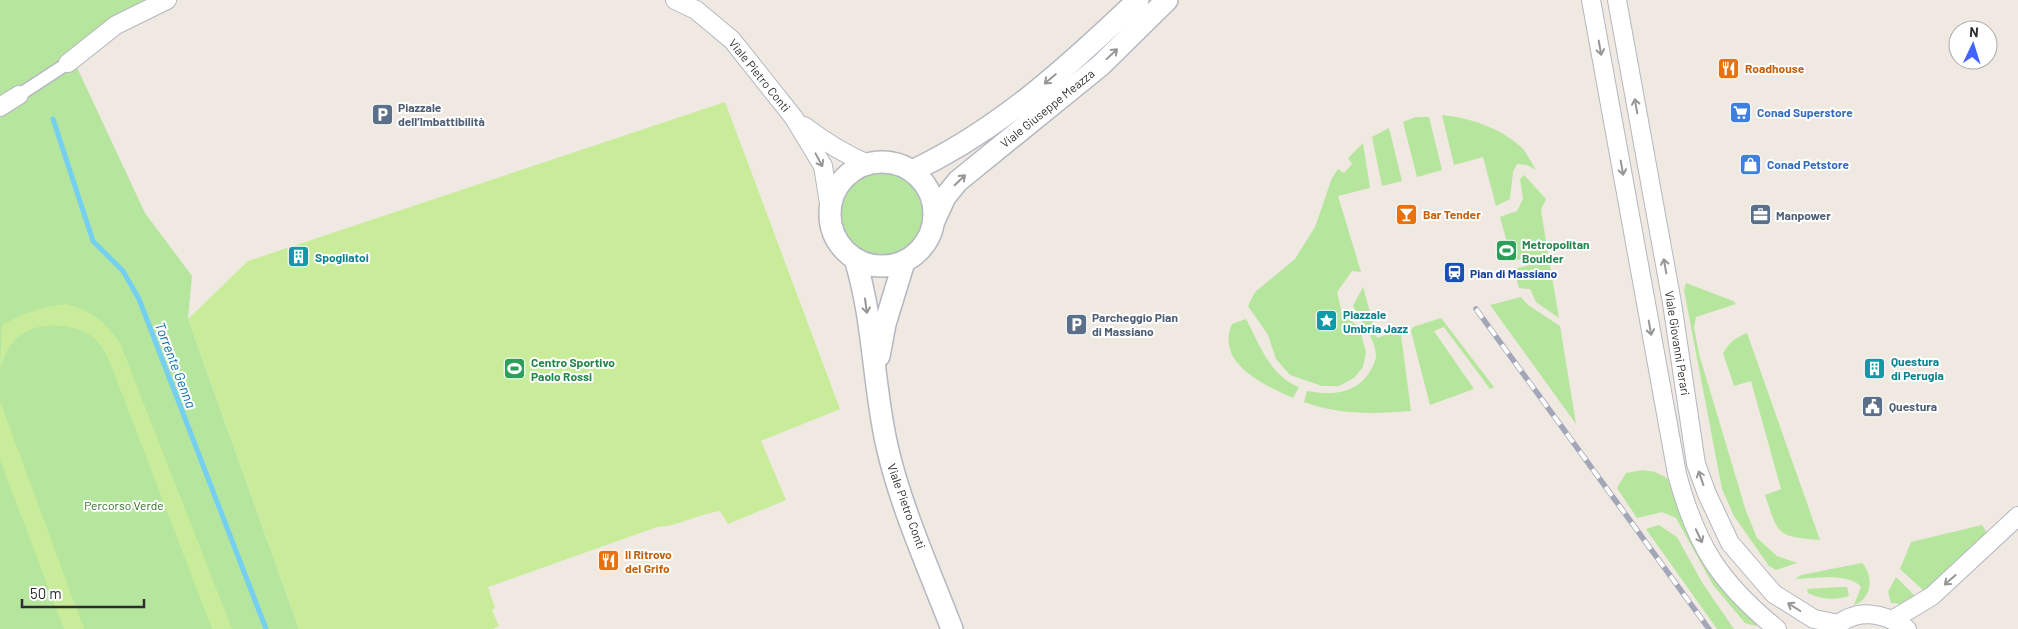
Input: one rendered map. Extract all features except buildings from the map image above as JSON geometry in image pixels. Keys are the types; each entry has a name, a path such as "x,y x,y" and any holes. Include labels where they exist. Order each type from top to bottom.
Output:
{"street":[{"path":"0,106 36,85 116,25 167,0"},
{"name":"Viale Pietro Conti","path":"676,0 696,10 732,40 794,118 822,166 835,238 844,250 855,259 863,285 891,465 952,629"},
{"name":"Viale Giuseppe Meazza","path":"912,171 950,153 998,122 1071,62 1138,0"},
{"name":"Viale Giuseppe Meazza","path":"934,221 945,197 958,181 1101,65 1167,0"},
{"name":"Viale Giovanni Perari","path":"1591,0 1676,468 1686,509 1710,559 1733,589 1777,629"},
{"name":"Viale Giovanni Perari","path":"1617,0 1672,303 1696,464 1707,494 1730,543 1774,594 1814,620 1836,626"},
{"name":"Viale Pietro Conti","path":"794,118 826,143 848,156 868,164"},
{"name":"Viale Pietro Conti","path":"830,209 834,194 842,180 854,170 868,164 884,162 898,164 912,171"},
{"path":"855,259 871,265 888,266 904,262 918,252 929,238 934,221 934,207 930,193 912,171"},
{"name":"Viale Pietro Conti","path":"876,378 885,324 904,262"},
{"path":"1836,626 1851,617 1864,614 1879,614 1900,624 2018,516"}],"green space":[{"name":"Percorso Verde","path":"0,0 151,0 73,59 145,213 192,276 188,319 299,629 0,629"},
{"name":"Centro Sportivo Paolo Rossi","path":"725,102 840,409 761,441 786,500 728,524 720,511 657,527 488,587 495,608 492,610 499,626 493,629 299,629 188,319 248,261"},
{"path":"1442,115 1474,121 1503,134 1523,149 1536,170 1527,165 1517,164 1513,172 1510,199 1496,206 1483,157 1454,165"},
{"path":"1416,117 1429,117 1442,170 1417,177 1403,122"},
{"path":"1389,128 1402,181 1382,186 1372,137"},
{"path":"1363,143 1370,188 1338,196 1361,272 1352,271 1337,292 1342,314 1359,327 1366,352 1363,367 1354,378 1339,386 1322,386 1290,375 1276,359 1268,335 1248,306 1255,292 1295,259 1315,227 1332,178 1338,169 1344,173 1352,164 1348,158"},
{"path":"874,171 890,171 906,178 917,189 924,205 921,229 912,243 906,248 890,255 874,255 858,248 847,237 840,221 840,205 847,189 858,178"},
{"path":"1524,175 1546,199 1541,210 1548,254 1512,261 1500,217 1517,211 1523,199 1520,179"},
{"path":"1549,260 1559,318 1536,302 1530,289 1519,288 1514,269"},
{"path":"1686,283 1733,301 1736,304 1696,317 1694,327 1699,354 1746,511 1757,538 1777,556 1797,563 1776,570 1769,566 1734,516 1722,489 1684,290"},
{"path":"1363,287 1377,338 1396,331 1401,335 1411,411 1384,413 1343,411 1304,402 1307,391 1333,393 1356,386 1373,367 1376,355 1375,349 1367,330 1353,306"},
{"path":"1521,297 1528,305 1560,326 1576,424 1490,305"},
{"path":"67,304 91,314 103,322 120,343 232,629 212,629 111,365 99,344 81,330 63,326 36,328 21,335 14,341 0,368 2,325 33,311 49,306"},
{"path":"1441,318 1494,387 1490,389 1444,327 1434,331 1474,389 1430,405 1411,331 1413,327"},
{"path":"1246,319 1273,368 1289,382 1299,387 1293,398 1269,387 1236,362 1230,351 1229,338 1232,324"},
{"path":"1747,333 1820,540 1787,535 1781,531 1773,519 1765,495 1781,489 1751,381 1734,386 1723,353 1739,336"},
{"path":"0,401 84,629 64,629 0,460"},
{"path":"1643,470 1655,472 1667,478 1682,511 1760,621 1756,626 1745,623 1713,585 1676,518 1662,512 1637,518 1617,488 1626,473"},
{"path":"1659,525 1677,537 1703,584 1734,629 1717,629 1646,529"},
{"path":"1982,525 1986,531 1985,538 1925,592 1900,569 1911,542"},
{"path":"1862,563 1868,574 1868,593 1865,598 1854,605 1861,587 1855,582 1839,578 1795,579 1801,575"},
{"path":"1896,577 1918,599 1903,604 1891,603 1888,592"},
{"path":"1847,587 1849,596 1833,599 1823,598 1808,593 1807,589"}],"waterway":[{"name":"Torrente Genna","path":"53,119 93,241 123,271 139,299 266,629"}],"railway":[{"path":"1476,309 1709,629"}],"place":[{"name":"Roadhouse","path":"1729,68"},
{"name":"Conad Superstore","path":"1741,112"},
{"name":"Piazzale dell’Imbattibilità","path":"382,114"},
{"name":"Conad Petstore","path":"1751,164"},
{"name":"Bar Tender","path":"1407,214"},
{"name":"Manpower","path":"1760,215"},
{"name":"Metropolitan Boulder","path":"1506,251"},
{"name":"Spogliatoi","path":"299,257"},
{"name":"Pian di Massiano","path":"1454,273"},
{"name":"Piazzale Umbria Jazz","path":"1327,321"},
{"name":"Parcheggio Pian di Massiano","path":"1076,324"},
{"name":"Questura di Perugia","path":"1875,368"},
{"name":"Centro Sportivo Paolo Rossi","path":"515,369"},
{"name":"Questura","path":"1873,406"},
{"name":"Il Ritrovo del Grifo","path":"609,561"}]}
